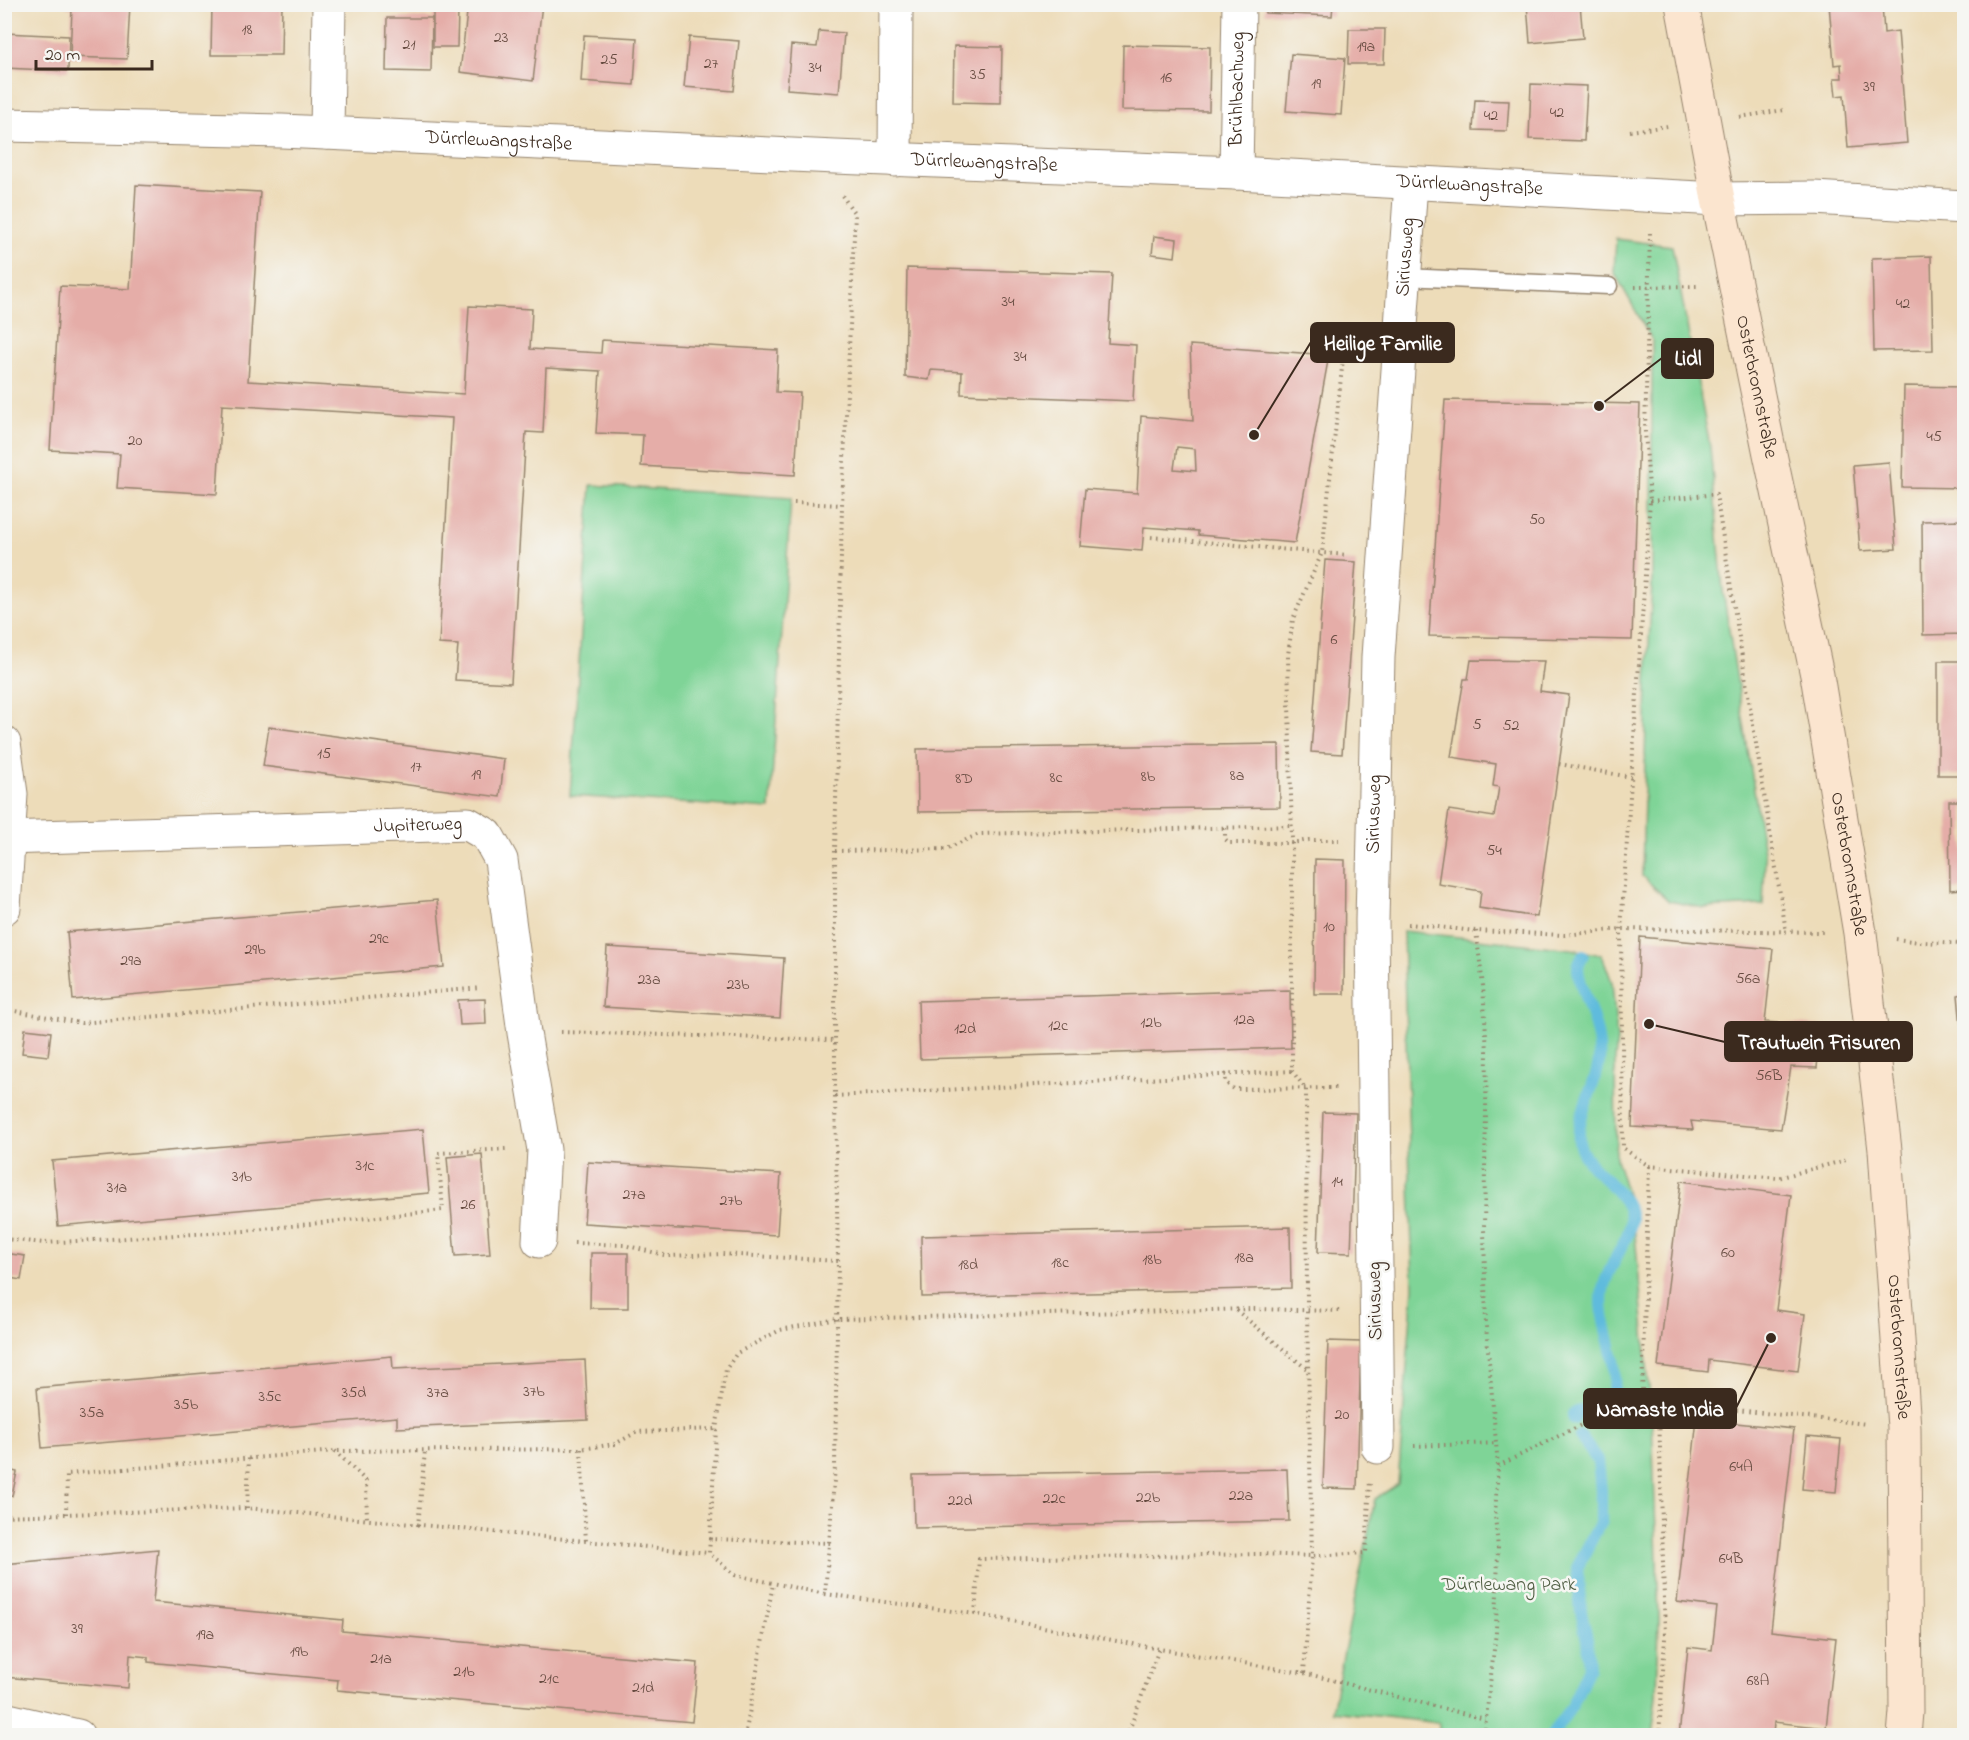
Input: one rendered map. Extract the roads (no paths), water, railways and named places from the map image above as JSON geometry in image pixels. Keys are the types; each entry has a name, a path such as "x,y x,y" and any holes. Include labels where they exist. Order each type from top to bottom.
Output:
{"street":[{"path":"327,134 329,4"},
{"path":"895,160 896,4"},
{"name":"Brühlbachweg","path":"1236,173 1239,4"},
{"name":"Osterbronnstraße","path":"1682,4 1718,199 1817,675 1860,933 1885,1150 1904,1428 1906,1713 1904,1736"},
{"name":"Dürrlewangstraße","path":"4,125 327,134 1236,173 1718,199 1814,198 1965,207"},
{"name":"Siriusweg","path":"1378,1447 1372,921 1378,657 1411,183"},
{"path":"4,742 11,794 6,838 4,908"},
{"name":"Jupiterweg","path":"6,838 468,824 487,835 501,860 524,1033 544,1150 539,1241"},
{"path":"4,1719 78,1736"}],"lane":[{"path":"1404,277 1609,286"}],"waterway":[{"path":"1574,1419 1573,1414 1595,1408 1613,1393 1614,1366 1603,1315 1603,1290 1628,1233 1631,1218 1623,1199 1586,1158 1579,1139 1582,1116 1599,1061 1596,1029 1579,976 1578,966 1583,955"},
{"path":"1551,1736 1571,1707 1589,1668 1577,1568 1601,1521 1601,1490 1598,1461 1580,1436"}],"place":[{"name":"Lidl","path":"1599,406"},
{"name":"Heilige Familie","path":"1254,435"},
{"name":"Trautwein Frisuren","path":"1649,1024"},
{"name":"Namaste India","path":"1771,1338"}],"park label":[{"name":"Dürrlewang Park","path":"1509,1585"}]}
